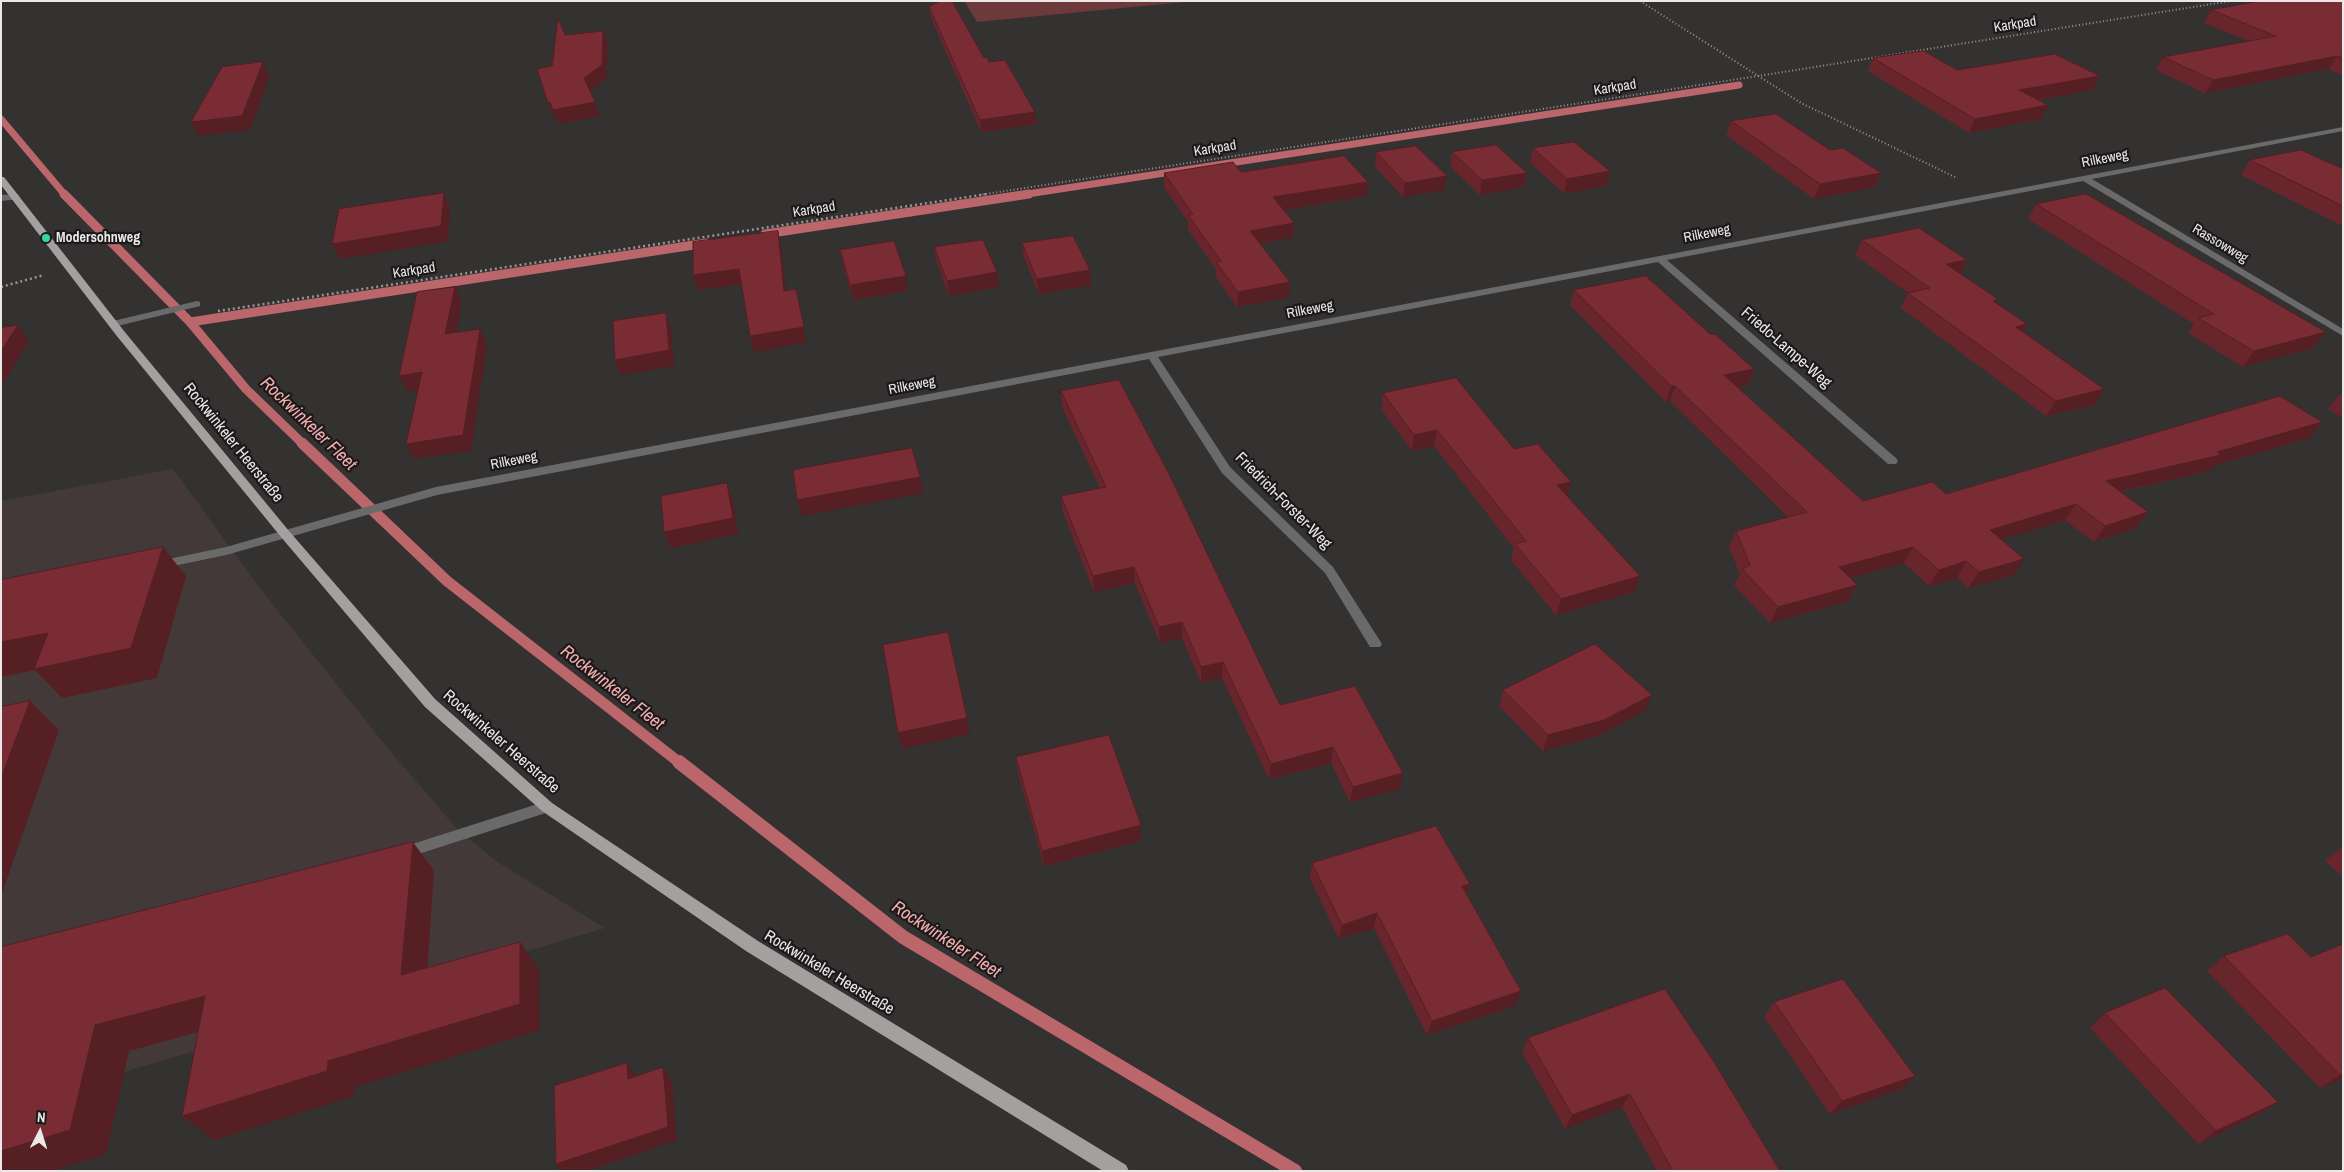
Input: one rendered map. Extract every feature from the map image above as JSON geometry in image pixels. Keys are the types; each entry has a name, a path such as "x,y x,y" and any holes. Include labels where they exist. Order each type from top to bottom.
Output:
{"main road":[{"name":"Rockwinkeler Heerstraße","path":"1,179 113,324 285,534 430,704 547,807 752,946 1120,1171"}],"street":[{"name":"Rilkeweg","path":"149,568 226,551 436,491 2343,129"},
{"name":"Rassowweg","path":"2084,178 2343,333"},
{"path":"1,198 16,196"},
{"name":"Friedo-Lampe-Weg","path":"1660,259 1892,461"},
{"path":"113,324 197,304"},
{"name":"Friedrich-Forster-Weg","path":"1152,355 1226,470 1328,570 1375,644"},
{"path":"387,857 547,807"}],"path":[{"path":"1640,1 1801,103 1994,195"},
{"name":"Karkpad","path":"211,312 1758,76 2231,1"},
{"path":"1,287 69,269"}],"shaded area":[{"path":"964,1 1195,1 977,22"},
{"path":"173,469 262,591 391,752 458,830 499,863 605,928 1,1109 1,501"}],"building":[{"path":"941,1 952,1 984,58 987,57 989,62 1005,60 1035,112 980,120 929,7"},
{"path":"2260,1 2343,1 2343,58 2337,56 2213,80 2163,57 2276,36 2211,10"},
{"path":"558,18 565,35 603,31 602,65 584,78 595,102 553,110 550,102 548,103 537,69 552,66"},
{"path":"1924,51 1957,70 2055,54 2100,76 2019,90 2048,105 1975,119 1873,58"},
{"path":"263,62 242,116 191,122 222,67"},
{"path":"1776,114 1830,150 1843,148 1881,173 1820,184 1731,121"},
{"path":"1574,142 1610,171 1567,179 1533,148"},
{"path":"1496,145 1527,173 1482,180 1452,152"},
{"path":"1416,146 1447,176 1405,183 1376,152"},
{"path":"2301,150 2343,169 2343,206 2250,160"},
{"path":"1344,156 1368,182 1273,197 1294,223 1250,231 1290,282 1238,292 1216,262 1221,261 1188,215 1193,214 1164,173 1233,162 1241,172"},
{"path":"444,193 441,226 332,244 339,209"},
{"path":"2086,194 2326,332 2254,351 2198,318 2214,314 2036,204"},
{"path":"1919,228 1967,260 1946,264 1998,299 1993,301 2027,324 2016,327 2104,389 2056,401 1908,293 1930,288 1862,240"},
{"path":"778,231 784,291 796,289 804,327 750,336 739,269 693,275 693,242"},
{"path":"1073,236 1090,270 1037,279 1022,243"},
{"path":"983,240 997,272 947,281 934,247"},
{"path":"894,241 906,276 850,285 840,250"},
{"path":"1646,276 1710,334 1715,334 1754,369 1724,375 1863,501 1932,482 1946,494 2280,396 2322,422 2217,452 2221,455 2106,481 2148,512 2105,526 2076,504 1990,530 2024,559 1979,572 1966,561 1939,570 1913,547 1839,567 1857,585 1778,607 1742,569 1750,565 1736,531 1807,512 1675,386 1671,386 1574,290"},
{"path":"455,287 445,334 480,329 463,435 406,444 422,372 399,376 417,292"},
{"path":"666,313 669,350 615,360 613,321"},
{"path":"18,325 1,351 1,328"},
{"path":"1456,378 1514,449 1538,444 1571,482 1557,485 1640,576 1561,599 1515,544 1526,541 1437,430 1414,435 1383,393"},
{"path":"1119,380 1169,474 1280,705 1355,686 1403,773 1353,787 1333,747 1271,764 1223,662 1201,667 1182,622 1159,627 1134,567 1093,576 1061,496 1106,487 1061,391"},
{"path":"912,448 920,477 797,500 793,470"},
{"path":"727,483 733,518 664,532 661,496"},
{"path":"163,547 131,648 34,669 48,633 1,642 1,580"},
{"path":"948,632 967,718 898,733 883,645"},
{"path":"1595,644 1652,695 1604,720 1548,735 1503,690"},
{"path":"30,701 1,778 1,707"},
{"path":"1109,735 1141,825 1042,851 1016,757"},
{"path":"1436,826 1470,884 1462,886 1521,991 1432,1021 1377,913 1342,925 1312,863"},
{"path":"413,842 401,975 520,942 520,1004 328,1061 327,1071 182,1116 205,996 95,1025 70,1130 1,1151 1,947"},
{"path":"2288,934 2311,957 2343,944 2343,1074 2340,1075 2224,956"},
{"path":"1843,979 1915,1076 1842,1101 1774,1002"},
{"path":"2165,988 2278,1102 2216,1131 2105,1013"},
{"path":"1665,989 1714,1062 1780,1171 1673,1171 1630,1094 1572,1115 1528,1038"},
{"path":"627,1063 628,1079 663,1067 668,1127 556,1164 554,1086"}],"waterway":[{"path":"1021,195 1739,85"},
{"name":"Rockwinkeler Fleet","path":"1,119 65,195"},
{"name":"Rockwinkeler Fleet","path":"64,194 190,322"},
{"path":"765,234 1029,194"},
{"path":"190,322 707,243"},
{"name":"Rockwinkeler Fleet","path":"190,322 246,389 303,444"},
{"name":"Rockwinkeler Fleet","path":"302,443 447,581 680,763"},
{"name":"Rockwinkeler Fleet","path":"679,762 903,937 1295,1171"}],"place":[{"name":"Modersohnweg","path":"46,238"}]}
